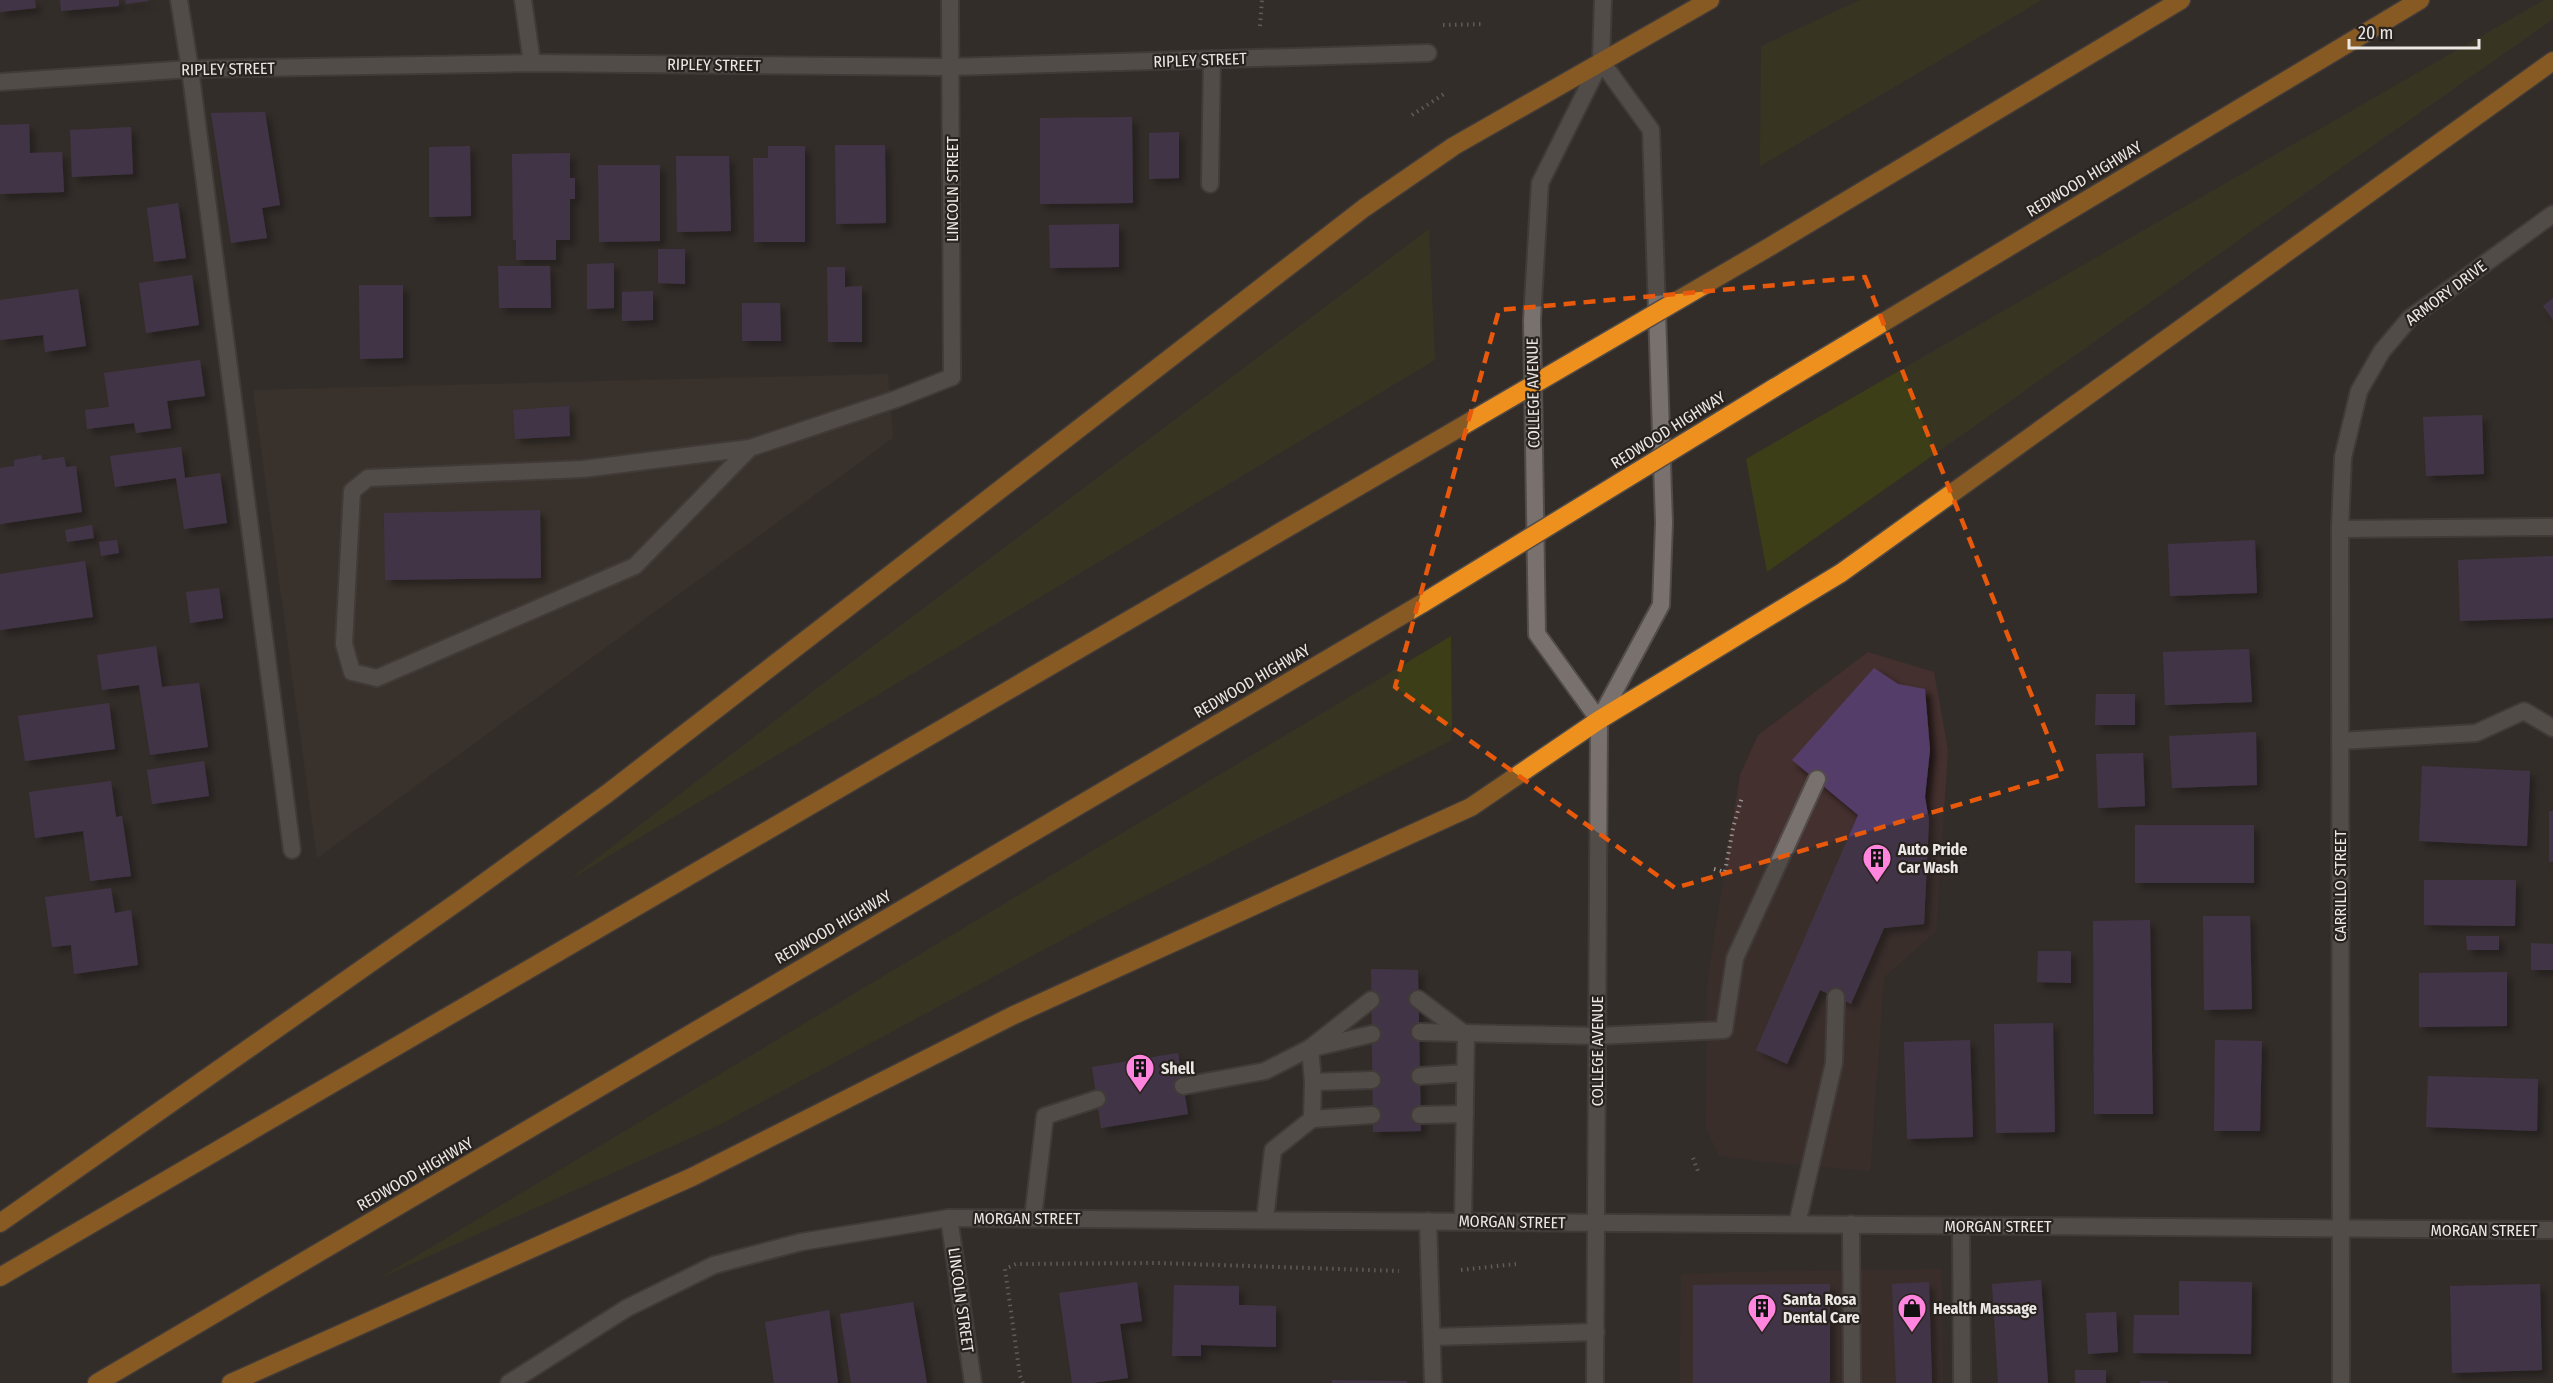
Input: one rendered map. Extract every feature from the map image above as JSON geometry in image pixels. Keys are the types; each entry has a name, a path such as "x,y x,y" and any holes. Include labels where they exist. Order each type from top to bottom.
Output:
{"highway":[{"path":"0,1224 463,898 608,793 1364,208 1454,146 1710,0"},
{"path":"0,1277 1771,246 2181,0"},
{"name":"REDWOOD HIGHWAY","path":"98,1383 1423,603 1774,387 2420,0"},
{"path":"231,1383 692,1177 1014,1015 1471,807 1599,720 1841,573 2553,61"}],"street":[{"path":"179,0 190,69 292,850"},
{"path":"523,0 532,63"},
{"name":"LINCOLN STREET","path":"750,448 896,399 952,377 950,0"},
{"name":"COLLEGE AVENUE","path":"1599,720 1537,634 1532,320 1540,183 1601,61 1603,0"},
{"name":"RIPLEY STREET","path":"0,82 190,69 532,63 951,67 1428,53"},
{"path":"1210,184 1212,59"},
{"name":"COLLEGE AVENUE","path":"1595,1383 1598,1222 1599,720 1661,605 1664,524 1651,130 1601,61"},
{"name":"ARMORY DRIVE","path":"2359,391 2382,351 2410,318 2553,214"},
{"name":"CARRILLO STREET","path":"2341,1383 2340,529 2343,457 2359,391"},
{"path":"750,448 635,566 377,678 352,672 344,644 352,491 368,478 583,469 750,448"},
{"path":"2340,529 2553,527"},
{"path":"2340,741 2476,733 2524,711 2553,729"},
{"path":"1420,1032 1466,1035 1597,1036 1724,1030 1735,958 1817,779"},
{"path":"1797,1224 1834,1063 1836,997"},
{"path":"1418,999 1466,1035"},
{"path":"1183,1086 1265,1071 1310,1048 1371,1000"},
{"path":"1310,1048 1372,1034"},
{"path":"1462,1221 1466,1035"},
{"path":"1310,1048 1313,1082 1312,1119"},
{"path":"1420,1076 1465,1073"},
{"path":"1313,1082 1372,1080"},
{"path":"1033,1218 1045,1116 1097,1099"},
{"path":"1420,1115 1465,1114"},
{"path":"1265,1219 1273,1150 1312,1119 1372,1115"},
{"name":"LINCOLN STREET","path":"949,1218 973,1383"},
{"name":"MORGAN STREET","path":"509,1383 627,1308 714,1265 801,1242 949,1218 2553,1230"},
{"path":"1428,1221 1433,1383"},
{"path":"1851,1224 1851,1383"},
{"path":"1961,1226 1962,1383"},
{"path":"1432,1337 1596,1332"}],"path":[{"path":"1412,115 1444,94"},
{"path":"1714,869 1725,872 1733,828 1742,797"},
{"path":"1693,1158 1699,1174"},
{"path":"1023,1383 1020,1376 1005,1269 1016,1264 1158,1263 1430,1272 1516,1264"}],"highlighted area":[{"path":"1865,277 2063,774 1675,888 1395,687 1499,310"}],"shaded area":[{"path":"888,374 893,438 317,858 253,390"},
{"path":"1868,652 1934,672 1948,750 1936,931 1884,977 1870,1171 1758,1161 1719,1155 1706,1128 1707,985 1740,775 1758,735"},
{"path":"1941,1269 1943,1383 1680,1383 1681,1275"}],"green space":[{"path":"1860,0 2042,0 1760,166 1761,46"},
{"path":"2544,0 2553,0 2553,19 1767,572 1746,459"},
{"path":"1429,229 1435,360 569,880 816,689"},
{"path":"1451,636 1452,740 1119,909 719,1125 378,1279"}],"building":[{"path":"0,0 35,0 36,8 0,12"},
{"path":"60,0 119,0 119,6 61,11"},
{"path":"125,0 148,0 148,1 126,4"},
{"path":"265,112 280,205 262,208 267,238 231,243 211,113"},
{"path":"1132,117 1133,203 1040,204 1040,118"},
{"path":"29,124 30,153 62,152 64,192 0,194 0,125"},
{"path":"131,127 133,174 72,177 70,130"},
{"path":"1179,132 1179,178 1149,179 1149,133"},
{"path":"835,145 885,145 886,223 836,224"},
{"path":"470,146 471,216 429,217 429,147"},
{"path":"768,146 805,146 805,242 754,242 753,158 768,158"},
{"path":"570,153 570,178 575,178 575,199 570,199 570,240 556,240 556,260 516,260 516,240 513,240 512,154"},
{"path":"676,156 729,156 731,231 677,232"},
{"path":"598,165 660,165 660,241 599,242"},
{"path":"178,203 186,258 154,262 147,208"},
{"path":"1119,224 1119,267 1050,268 1049,225"},
{"path":"658,249 685,249 685,284 658,283"},
{"path":"614,263 614,308 587,309 587,264"},
{"path":"498,266 550,266 551,308 499,308"},
{"path":"827,267 845,267 845,287 862,286 862,342 828,342"},
{"path":"192,275 199,325 146,333 139,283"},
{"path":"359,285 403,285 403,358 360,359"},
{"path":"78,289 86,346 45,352 43,335 0,340 0,300"},
{"path":"653,291 653,320 622,321 622,292"},
{"path":"2553,298 2553,320 2543,306"},
{"path":"742,303 780,303 781,341 742,341"},
{"path":"200,360 205,396 167,401 171,428 136,433 134,423 87,429 85,410 109,407 104,373"},
{"path":"569,406 570,436 515,439 513,410"},
{"path":"2482,415 2484,474 2426,476 2423,417"},
{"path":"181,447 185,478 220,473 227,523 184,529 176,478 115,487 110,456"},
{"path":"41,455 42,460 64,457 66,467 76,466 82,512 0,524 0,468 14,466 14,460"},
{"path":"540,510 541,578 385,580 384,513"},
{"path":"92,525 94,538 67,542 65,530"},
{"path":"117,540 119,553 101,556 99,542"},
{"path":"2255,540 2257,593 2170,596 2168,544"},
{"path":"2553,556 2553,618 2460,621 2458,560"},
{"path":"85,561 93,617 0,630 0,574"},
{"path":"219,588 223,618 190,623 186,592"},
{"path":"156,646 162,687 199,683 208,747 150,755 139,685 102,690 97,655"},
{"path":"2249,649 2252,702 2165,705 2163,652"},
{"name":"Auto Pride Car Wash","path":"1874,668 1898,684 1925,689 1930,750 1925,797 1929,820 1924,924 1884,928 1851,1004 1820,990 1787,1064 1756,1050 1858,815 1792,760"},
{"path":"2096,694 2135,694 2135,725 2095,725"},
{"path":"109,703 115,749 25,761 18,716"},
{"path":"2256,732 2257,785 2172,788 2169,736"},
{"path":"2143,753 2145,806 2098,808 2096,754"},
{"path":"204,761 209,796 152,804 147,770"},
{"path":"2422,766 2530,771 2527,846 2419,841"},
{"path":"111,781 116,817 122,816 131,876 90,881 83,831 35,838 29,792"},
{"path":"2549,811 2553,811 2553,862 2549,862"},
{"path":"2135,825 2254,825 2254,883 2135,883"},
{"path":"2424,880 2516,880 2515,926 2424,925"},
{"path":"111,888 115,913 131,910 138,965 74,974 71,945 52,947 45,897"},
{"path":"2203,916 2250,916 2252,1009 2204,1010"},
{"path":"2150,920 2153,1114 2094,1114 2093,921"},
{"path":"2466,936 2499,936 2499,950 2467,950"},
{"path":"2531,943 2553,944 2553,970 2531,970"},
{"path":"2038,951 2071,951 2071,983 2037,982"},
{"path":"1371,969 1418,970 1421,1131 1373,1132"},
{"path":"2507,972 2507,1026 2419,1027 2419,973"},
{"path":"2053,1023 2055,1132 1996,1133 1994,1024"},
{"path":"1970,1040 1973,1137 1907,1139 1904,1042"},
{"path":"2215,1040 2262,1041 2260,1131 2214,1131"},
{"name":"Shell","path":"1178,1053 1188,1114 1101,1128 1092,1067"},
{"path":"2428,1076 2538,1079 2537,1131 2426,1127"},
{"path":"2041,1280 2048,1383 1998,1383 1992,1284"},
{"path":"2179,1281 2252,1282 2251,1354 2133,1353 2134,1315 2179,1315"},
{"path":"1137,1282 1142,1321 1120,1324 1128,1378 1072,1383 1059,1293"},
{"name":"Health Massage","path":"1929,1282 1932,1383 1896,1383 1892,1284"},
{"name":"Santa Rosa Dental Care","path":"1830,1284 1830,1383 1693,1383 1693,1285"},
{"path":"2540,1284 2542,1370 2452,1373 2450,1286"},
{"path":"1174,1285 1239,1286 1239,1305 1276,1306 1276,1347 1201,1345 1201,1356 1172,1356"},
{"path":"913,1302 927,1383 851,1383 840,1314"},
{"path":"829,1310 838,1383 774,1383 765,1322"},
{"path":"2116,1312 2118,1352 2088,1354 2086,1313"},
{"path":"2075,1370 2106,1370 2106,1383 2075,1383"},
{"path":"1332,1380 1407,1381 1407,1383 1332,1383"},
{"path":"2140,1381 2168,1381 2168,1383 2140,1383"}],"place":[{"name":"Auto Pride Car Wash","path":"1877,884"},
{"name":"Shell","path":"1140,1094"},
{"name":"Santa Rosa Dental Care","path":"1762,1334"},
{"name":"Health Massage","path":"1912,1334"}]}
